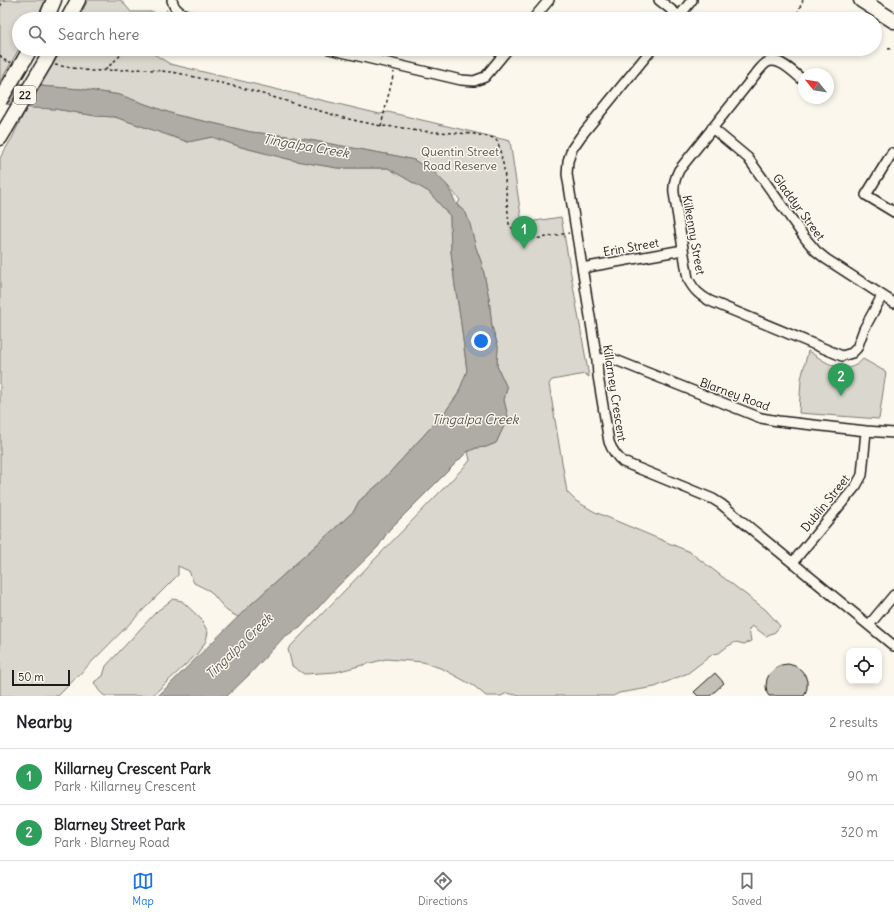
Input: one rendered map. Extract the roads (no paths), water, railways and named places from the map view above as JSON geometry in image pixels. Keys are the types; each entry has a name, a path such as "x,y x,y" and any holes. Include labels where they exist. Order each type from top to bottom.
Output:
{"main road":[{"path":"49,12 54,0"},
{"path":"72,12 78,0"},
{"path":"861,0 880,12"},
{"path":"882,13 894,21"},
{"name":"22","path":"3,133 49,64 51,56"},
{"name":"22","path":"0,100 23,57"}],"street":[{"path":"540,12 549,0"},
{"path":"659,0 672,12"},
{"path":"682,12 692,0"},
{"path":"172,2 180,12"},
{"path":"358,56 474,82 485,77 502,56"},
{"name":"Killarney Crescent","path":"646,56 581,136 572,149 568,161 567,174 597,360 598,376 609,442 612,451 623,462 713,499 721,504 894,646"},
{"name":"Kilkenny Street","path":"798,76 778,61 774,60 766,62 679,170 674,181 674,193 688,279 693,288 700,295 710,301 842,356 852,353 857,348 864,329 882,296"},
{"name":"Gladdyr Street","path":"712,128 748,158 805,238 816,251 894,303"},
{"path":"894,154 892,153 866,195 894,212"},
{"name":"Erin Street","path":"582,268 683,250"},
{"name":"Blarney Road","path":"597,360 607,358 613,359 761,418 866,431 894,432"},
{"name":"Dublin Street","path":"793,562 856,486 862,475 866,431"},
{"path":"869,625 894,595"}],"water":[{"name":"Tingalpa Creek","path":"0,80 120,95 176,115 251,132 287,136 414,160 435,173 447,185 457,205 466,213 482,264 489,298 492,327 498,346 497,366 507,388 504,400 508,417 496,443 467,452 389,530 378,547 337,587 300,628 284,637 249,675 227,696 158,696 248,607 354,511 359,501 381,482 445,412 458,394 467,371 451,252 450,216 429,192 388,168 337,168 296,161 241,147 212,137 188,142 115,117 96,116 55,109 31,108 0,103"}],"place":[{"name":"Killarney Crescent Park","path":"524,249"},
{"name":"Blarney Street Park","path":"841,396"}],"park label":[{"name":"Quentin Street Road Reserve","path":"460,158"}]}
